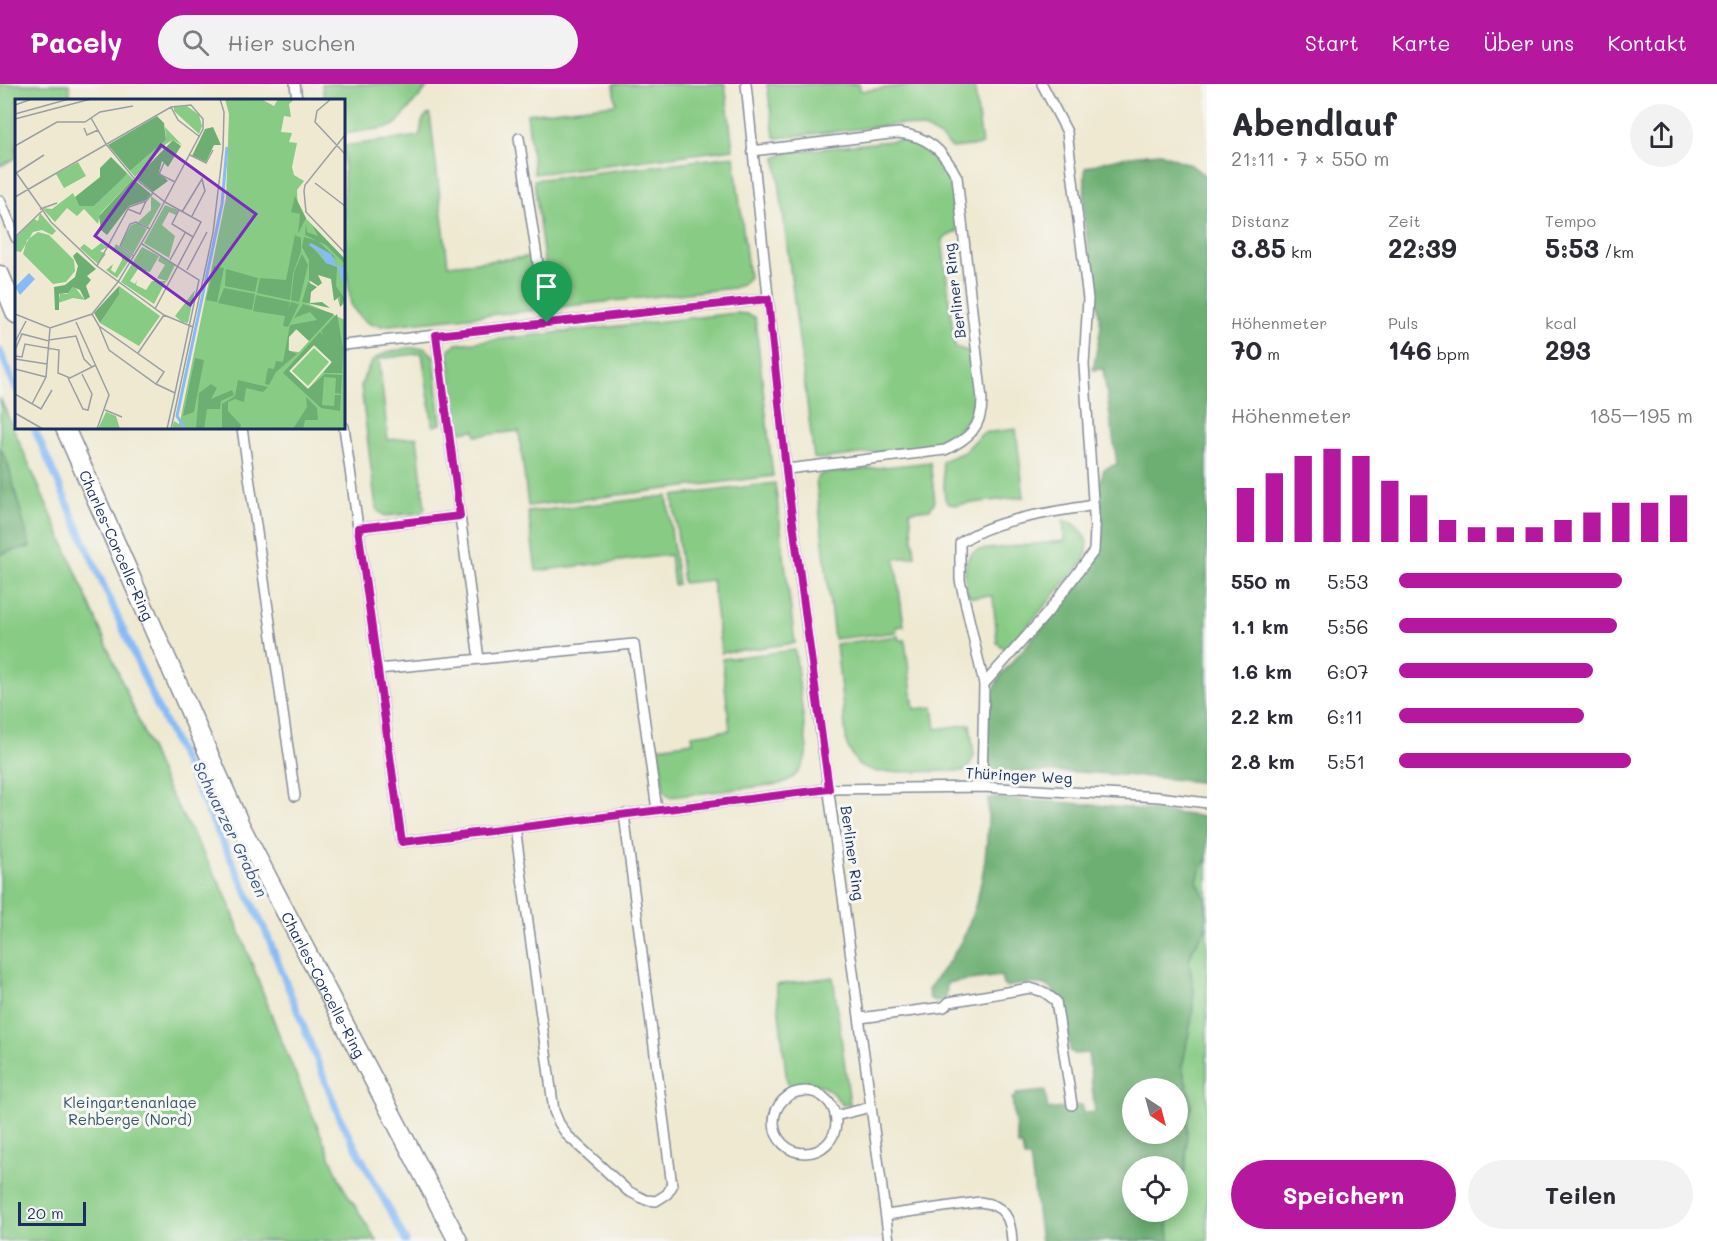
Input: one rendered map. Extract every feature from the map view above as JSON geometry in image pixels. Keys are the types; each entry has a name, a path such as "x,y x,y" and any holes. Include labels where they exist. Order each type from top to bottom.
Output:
{"street":[{"path":"0,275 15,312"},
{"name":"Charles-Corcelle-Ring","path":"65,429 240,825 458,1241"}],"lane":[{"path":"295,84 297,99"},
{"name":"Berliner Ring","path":"746,84 787,469 889,1241"},
{"path":"984,684 1048,612 1094,551 1095,530 1084,365 1087,288 1066,132 1042,84"},
{"name":"Berliner Ring","path":"752,151 898,133 913,135 925,140 949,161 957,177 982,400 982,411 972,433 945,450 787,469"},
{"path":"519,138 547,323"},
{"path":"0,200 15,236"},
{"path":"345,345 768,299"},
{"path":"436,335 479,659"},
{"path":"242,429 295,796"},
{"path":"344,429 378,669 634,644 657,810"},
{"path":"982,787 984,684 960,580 960,543 994,525 1093,505"},
{"path":"358,528 460,516"},
{"name":"Thüringer Weg","path":"378,669 402,842 829,789 982,787 1159,797 1207,803"},
{"path":"515,827 554,1111 567,1135 628,1191 646,1200 656,1201 667,1194 672,1185 624,814"},
{"path":"860,1018 944,1007 949,1002 1030,988 1044,992 1056,1001 1072,1105"},
{"path":"801,1091 818,1094 825,1098 835,1116 836,1127 829,1142 824,1148 808,1154 785,1147 779,1141 773,1126 780,1102 793,1093 801,1091"},
{"path":"835,1116 871,1107"},
{"path":"886,1215 980,1202 990,1203 1000,1208 1007,1216 1012,1227 1012,1241"}],"green space":[{"path":"0,84 69,84 71,99 15,99 15,158 0,166"},
{"path":"322,84 430,84 396,124 390,127 345,134 345,99 324,99"},
{"path":"614,84 725,84 733,149 534,174 527,114 616,104"},
{"path":"767,84 859,84 861,91 917,84 974,84 982,145 952,148 940,137 926,129 901,124 777,138 774,136"},
{"path":"430,114 448,265 528,257 531,260 538,310 381,326 370,324 362,319 351,306 345,258 345,146 419,136 424,117"},
{"path":"899,140 917,143 930,150 940,159 952,185 958,231 942,239 955,347 971,352 975,395 973,407 962,427 936,445 814,458 776,158 785,153"},
{"path":"1160,153 1191,165 1207,177 1207,783 1078,772 987,771 989,710 995,687 1000,676 1092,569 1099,554 1103,532 1099,485 1104,469 1117,464 1103,369 1093,370 1101,327 1084,220 1085,168 1122,158"},
{"path":"734,156 749,278 742,285 733,288 550,308 534,180"},
{"path":"736,313 755,317 773,476 528,506 519,431 476,436 475,430 461,432 460,427 457,427 448,353 450,348 456,344"},
{"path":"409,348 425,348 434,356 441,424 433,426 422,353 379,359 388,440 417,437 425,509 420,513 385,516 376,508 361,386 368,367 377,357"},
{"name":"Kleingartenanlage Rehberge (Nord)","path":"0,398 166,786 225,893 280,1037 343,1187 377,1241 0,1241"},
{"path":"1016,429 1024,497 955,505 948,503 945,499 942,461 964,452 983,433"},
{"path":"0,447 8,464 30,547 0,555"},
{"path":"930,462 935,501 930,509 910,511 915,556 895,559 904,626 896,627 897,632 834,639 816,480 821,474"},
{"path":"775,483 795,643 721,653 712,580 683,583 673,496"},
{"path":"667,496 678,584 674,585 670,555 536,571 528,512"},
{"path":"1063,521 1073,524 1081,531 1086,541 1086,555 1011,645 1004,648 997,643 993,596 971,597 967,593 965,569 968,558 977,550 1065,541"},
{"path":"898,636 899,640 905,640 914,709 933,707 936,729 970,724 974,756 967,771 877,772 858,765 847,746 836,644"},
{"path":"795,650 807,749 799,771 791,779 780,784 670,797 664,791 659,747 693,742 692,735 730,730 722,659"},
{"path":"988,798 1098,805 1207,817 1207,858 1197,881 1205,899 1207,926 1193,948 1189,961 1194,991 1192,1017 1182,1067 1185,1078 1122,1078 1122,1144 1187,1144 1186,1156 1122,1156 1122,1222 1168,1222 1169,1241 1041,1241 1030,1158 1024,1158 1022,1146 1018,1146 1012,1098 1016,1097 1016,1094 1045,1091 1048,1110 1082,1105 1083,1113 1095,1112 1088,1053 1075,1054 1070,1051 1064,1010 1055,992 1048,987 1026,984 1006,987 1003,985 1001,976 947,983 946,998 938,1002 932,1001 929,997 928,989 948,963 971,919 981,885 986,851"},
{"path":"1207,858 1207,919 1205,899 1197,881"},
{"path":"1207,926 1207,1241 1169,1241 1168,1222 1188,1222 1188,1156 1185,1156 1185,1144 1188,1144 1188,1120 1191,1107 1188,1078 1185,1078 1182,1067 1192,1017 1194,991 1189,961 1193,948"},
{"path":"833,977 850,1104 842,1105 832,1093 820,1085 810,1083 790,1086 787,1082 776,985"},
{"path":"1188,1090 1190,1097 1191,1107 1188,1120"}],"waterway":[{"name":"Schwarzer Graben","path":"0,351 15,387"},
{"name":"Schwarzer Graben","path":"34,429 157,706 266,932 340,1118 406,1241"}],"route":[{"path":"768,299 787,479 829,789 402,842 358,528 460,516 436,335 547,323 768,299"}]}
